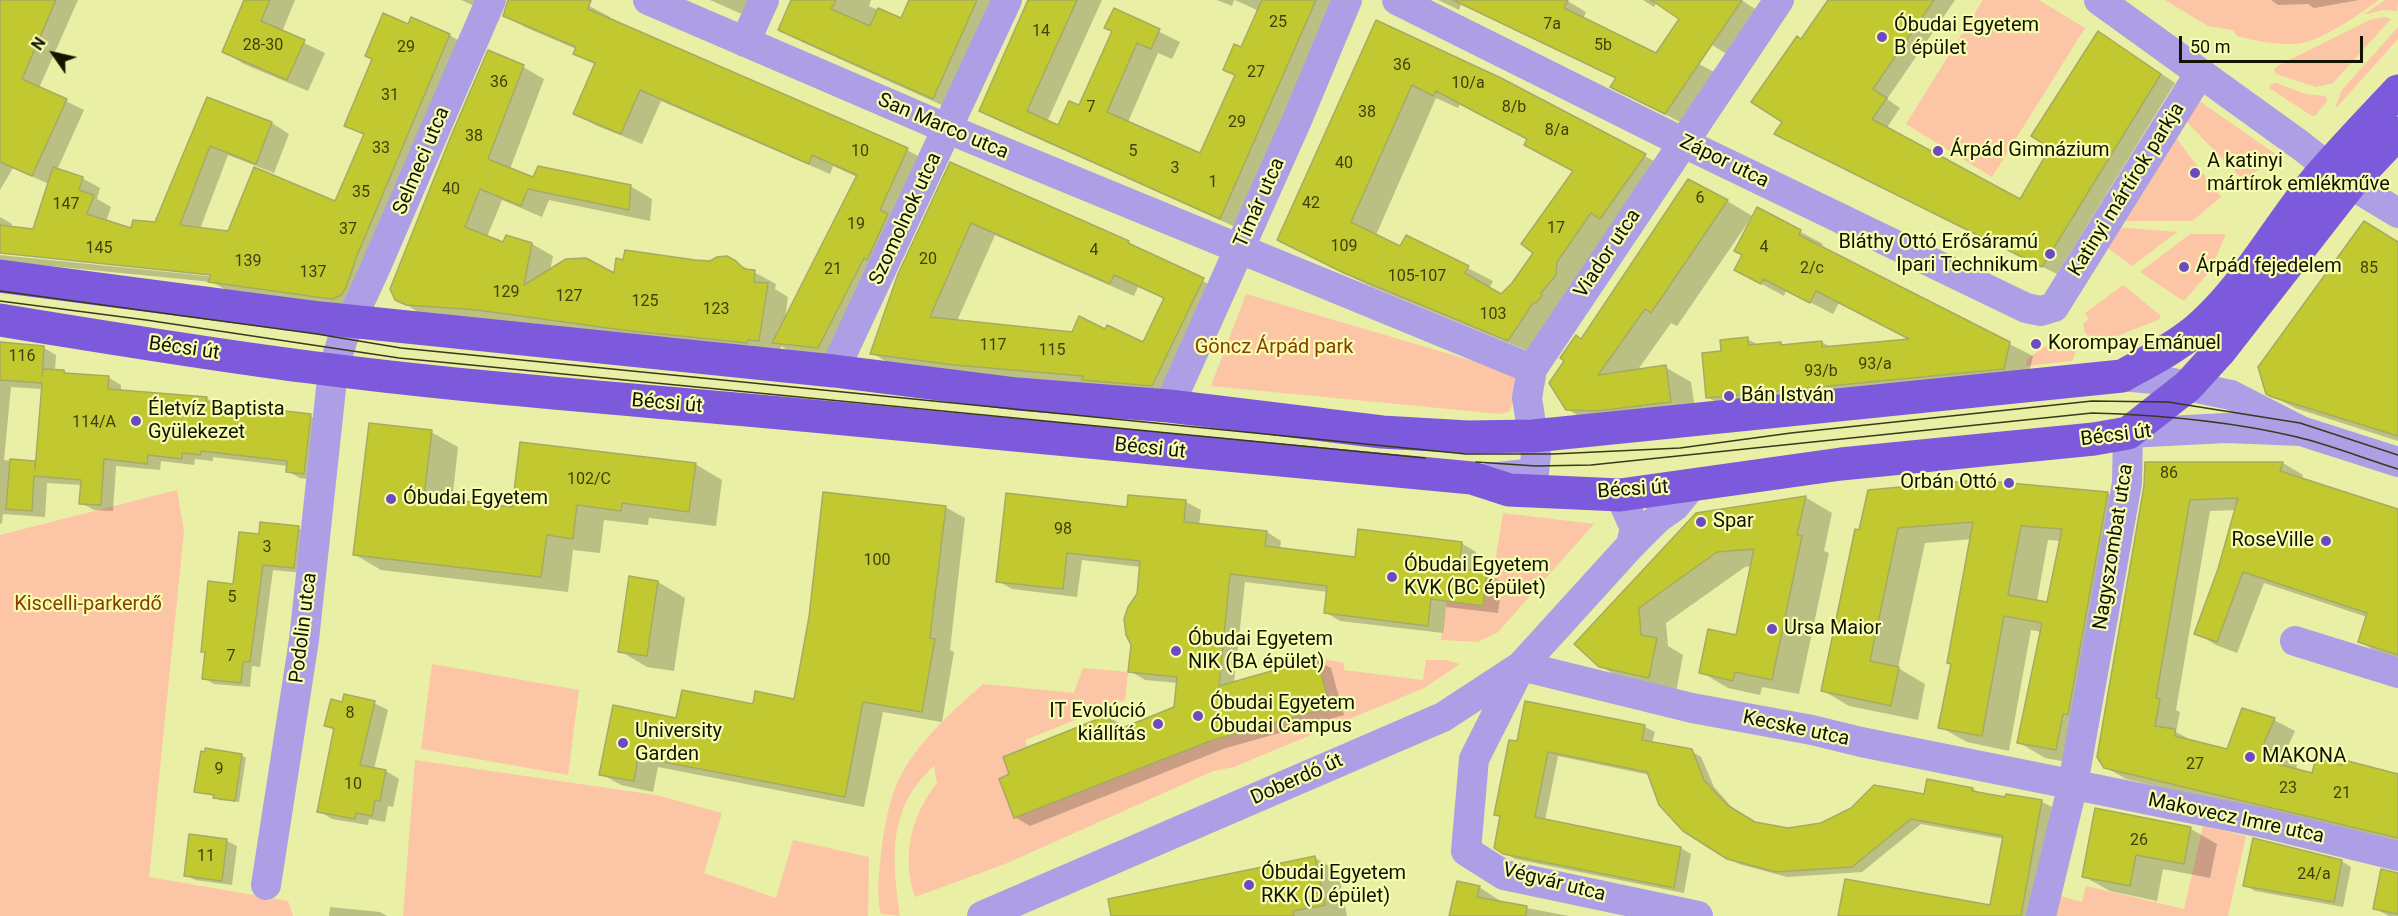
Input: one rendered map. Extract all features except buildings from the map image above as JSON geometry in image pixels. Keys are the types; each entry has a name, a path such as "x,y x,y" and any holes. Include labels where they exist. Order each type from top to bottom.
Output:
{"main road":[{"path":"2128,432 2188,386 2219,352 2398,91"},
{"path":"2122,376 2166,352 2195,331 2339,175 2398,133"},
{"name":"Bécsi út","path":"0,276 350,321 834,371 1017,394 1169,406 1382,432 1468,437 1533,436 2122,376"},
{"name":"Bécsi út","path":"0,320 333,370 625,400 810,415 1472,478 1509,490 1620,495 1841,464 2094,439 2128,432"}],"street":[{"name":"Selmeci utca","path":"333,370 350,321 374,271 491,0"},
{"name":"San Marco utca","path":"648,0 948,129 1239,250"},
{"path":"746,42 764,0"},
{"name":"Szomolnok utca","path":"834,371 1007,0"},
{"name":"Tímár utca","path":"1169,406 1347,0"},
{"name":"Zápor utca","path":"1397,0 1682,142 2026,308 2041,311 2054,307"},
{"name":"Viador utca","path":"1472,478 1512,477 1534,473 1536,466 1527,398 1532,369 1778,0"},
{"path":"2099,0 2339,175 2398,213"},
{"name":"Katinyi mártírok parkja","path":"2054,307 2200,73"},
{"path":"1239,250 1532,369"},
{"name":"Bécsi út","path":"2219,352 2214,373 2216,379 2231,395"},
{"name":"Podolin utca","path":"266,885 304,640 333,370"},
{"name":"Bécsi út","path":"2122,376 2231,395 2301,430 2398,462"},
{"name":"Bécsi út","path":"2128,432 2226,428 2301,430"},
{"name":"Nagyszombat utca","path":"2041,916 2073,784 2127,483 2128,432"},
{"name":"Doberdó út","path":"982,916 1443,717 1521,666 1631,545 1658,518 1675,506 1692,485"},
{"path":"1620,495 1635,528 1631,545"},
{"path":"2295,641 2398,673"},
{"name":"Kecske utca","path":"1521,666 1692,708 1812,730 1861,742 2073,784"},
{"name":"Végvár utca","path":"1521,666 1474,759 1466,851 1504,875 1698,916"},
{"name":"Makovecz Imre utca","path":"2073,784 2265,824 2398,856"}],"green space":[{"path":"1983,0 2039,0 2085,28 1992,177 1906,124"},
{"path":"2165,0 2379,0 2321,37 2302,43 2286,44 2244,38 2237,36 2233,30 2208,26"},
{"path":"2385,0 2398,0 2397,11 2383,10 2363,15"},
{"path":"2386,17 2391,19 2333,83 2316,87 2276,74 2274,69 2279,65 2372,19"},
{"path":"2398,27 2398,39 2337,107 2342,90"},
{"path":"2276,83 2306,94 2326,96 2327,101 2315,116 2312,116 2269,88 2271,84"},
{"path":"2195,98 2277,155 2244,181 2183,118"},
{"path":"2173,134 2221,197 2192,221 2120,221"},
{"path":"2116,227 2177,232 2132,266 2105,246"},
{"path":"2190,234 2226,234 2210,271 2185,300 2182,300 2140,272"},
{"path":"2123,285 2160,315 2160,319 2102,342 2095,342 2085,333 2083,324 2089,319 2085,313"},
{"name":"Göncz Árpád park","path":"1246,294 1525,376 1509,412 1500,414 1211,386"},
{"path":"2052,342 2078,346 2072,361 2026,366 2027,359"},
{"name":"Kiscelli-parkerdő","path":"177,490 184,531 149,877 288,901 293,916 0,916 0,535"},
{"path":"1503,513 1594,524 1497,633 1477,642 1441,640 1447,601 1483,605 1486,568 1494,569"},
{"path":"1317,658 1344,663 1344,670 1423,680 1426,660 1446,660 1460,664 1424,688 1234,767 1213,771 1005,864 915,897 909,867 911,837 921,809 937,783 934,766 919,782 900,817 896,835 895,874 900,916 881,914 878,884 882,844 897,782 928,737 983,684 1074,693 1083,668 1128,672 1125,700 1025,740 1027,747 1003,757 1009,774 999,779 1014,818 1208,741 1330,707"},
{"path":"432,664 579,690 568,775 421,749"},
{"path":"415,760 656,795 722,813 704,873 776,898 793,840 869,857 868,916 403,916"},
{"path":"2203,826 2246,836 2228,916 2056,916 2060,896 2082,902 2086,886 2184,909"}],"tram line":[{"path":"0,291 317,334 401,348 1466,454 1553,454 1680,448 1791,433 2092,401 2168,402 2300,423 2398,455"},
{"path":"0,301 146,320 399,358 1425,458"},
{"path":"1476,462 1536,466 1591,465 2092,413 2170,417 2272,431 2310,440 2398,469"}],"place":[{"name":"Óbudai Egyetem B épület","path":"1882,37"},
{"name":"Árpád Gimnázium","path":"1938,151"},
{"name":"A katinyi mártírok emlékműve","path":"2195,173"},
{"name":"Bláthy Ottó Erősáramú Ipari Technikum","path":"2050,254"},
{"name":"Árpád fejedelem","path":"2184,267"},
{"name":"Korompay Emánuel","path":"2036,344"},
{"name":"Bán István","path":"1729,396"},
{"name":"Életvíz Baptista Gyülekezet","path":"136,421"},
{"name":"Orbán Ottó","path":"2009,483"},
{"name":"Óbudai Egyetem","path":"391,499"},
{"name":"Spar","path":"1701,522"},
{"name":"RoseVille","path":"2326,541"},
{"name":"Óbudai Egyetem KVK (BC épület)","path":"1392,577"},
{"name":"Ursa Maior","path":"1772,629"},
{"name":"Óbudai Egyetem NIK (BA épület)","path":"1176,651"},
{"name":"Óbudai Egyetem Óbudai Campus","path":"1198,716"},
{"name":"IT Evolúció kiállítás","path":"1158,724"},
{"name":"University Garden","path":"623,743"},
{"name":"MAKONA","path":"2250,757"},
{"name":"Óbudai Egyetem RKK (D épület)","path":"1249,885"}]}
